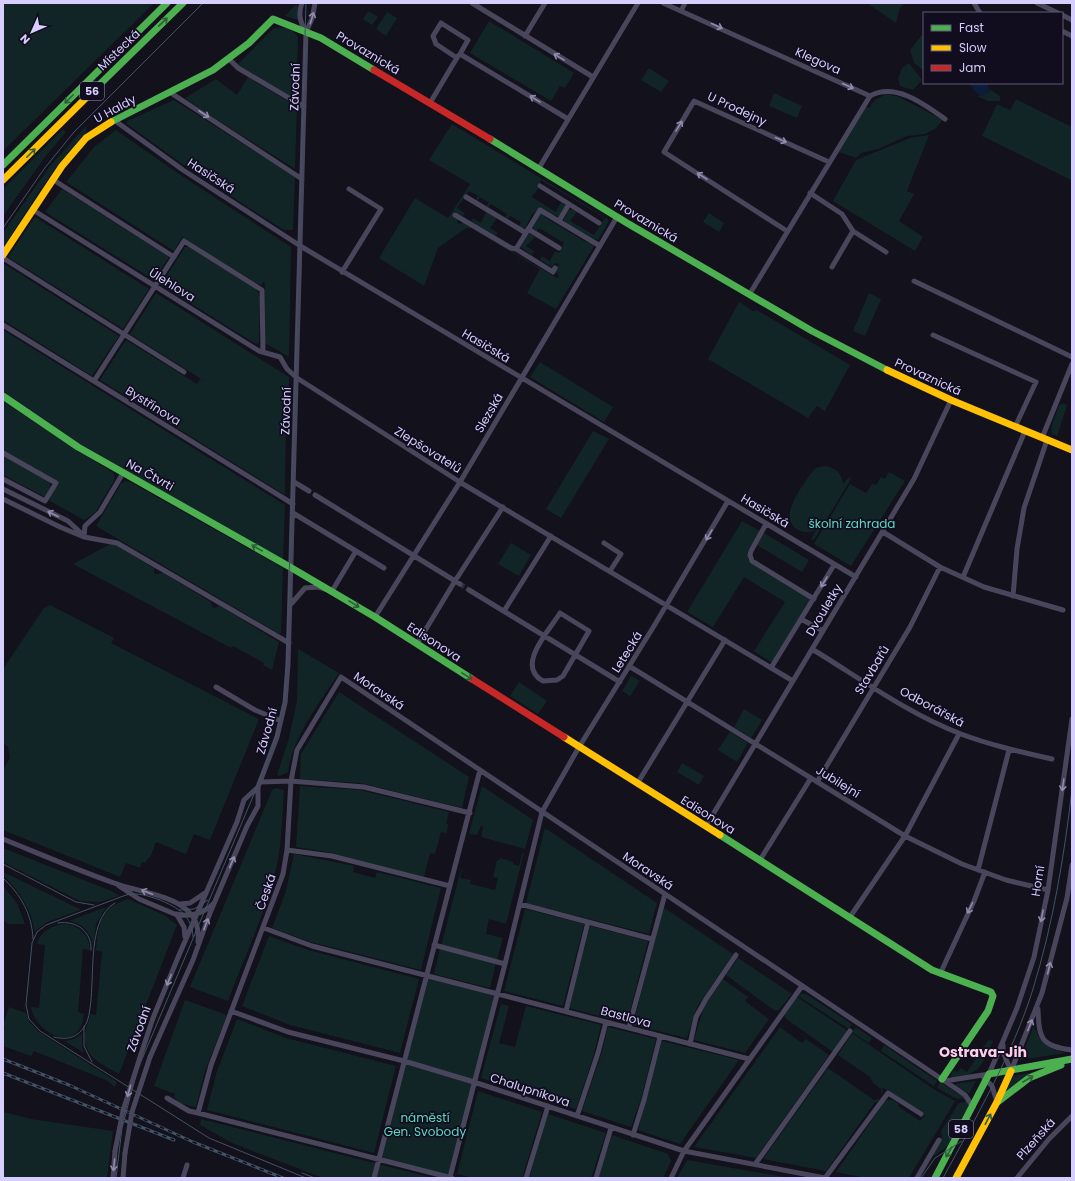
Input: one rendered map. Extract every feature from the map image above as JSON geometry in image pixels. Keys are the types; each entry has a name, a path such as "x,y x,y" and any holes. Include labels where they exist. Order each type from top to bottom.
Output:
{"main road":[{"name":"Místecká","path":"3,165 167,3"},
{"name":"Místecká","path":"3,180 183,3"},
{"name":"Provaznická","path":"273,19 321,38 539,168 617,217 749,295 864,359 951,400 1072,450"},
{"name":"U Haldy","path":"3,255 52,179 80,144 114,120 171,93 229,59 249,43 273,19"},
{"name":"Na Čtvrti","path":"3,396 78,447 291,567"},
{"name":"Edisonova","path":"291,567 376,617 932,970 991,992 993,996 988,1011 943,1080"},
{"path":"988,1077 1011,1071 1072,1060"},
{"path":"997,1102 1032,1076 1072,1060"},
{"name":"58","path":"956,1178 997,1102 1011,1071"},
{"name":"58","path":"935,1178 988,1077"}],"street":[{"path":"302,3 300,10 300,22 306,32"},
{"path":"306,32 312,19 315,3"},
{"path":"472,3 593,77"},
{"path":"525,36 545,3"},
{"path":"539,168 638,3"},
{"name":"Klegova","path":"663,3 870,96"},
{"path":"681,11 685,3"},
{"path":"974,3 979,12"},
{"path":"1037,3 1056,12"},
{"path":"1063,16 1072,20"},
{"path":"430,103 458,56 468,40 441,23 433,36 436,44 458,56 568,119"},
{"name":"Závodní","path":"123,1178 124,1153 132,1112 150,1056 197,949 248,826 258,806 259,784 281,721 286,693 294,482 306,32"},
{"path":"1063,32 1072,36"},
{"path":"229,59 238,68 304,107"},
{"path":"749,295 828,162 870,96 882,91 895,91 931,109 945,119"},
{"path":"171,93 302,179"},
{"name":"U Prodejny","path":"787,231 664,152 694,101 828,162"},
{"name":"Hasičská","path":"114,120 194,178 342,272 856,577"},
{"path":"52,179 174,256"},
{"path":"540,186 599,222"},
{"path":"342,272 381,208 349,189"},
{"path":"810,193 842,214 853,232 886,252"},
{"path":"466,197 559,248"},
{"path":"559,221 569,204"},
{"name":"Úlehlova","path":"33,210 259,351 280,357 287,369 297,378"},
{"path":"516,249 540,210 600,246"},
{"path":"455,215 516,249 553,272 555,268"},
{"name":"Slezská","path":"376,617 460,482 520,378 617,217"},
{"path":"832,268 853,232"},
{"path":"94,381 156,287 184,241 262,290 263,352"},
{"path":"3,258 184,372"},
{"path":"914,281 1072,357"},
{"name":"Bystřinova","path":"3,325 293,504"},
{"path":"933,335 1036,382 1015,427"},
{"path":"1013,596 1017,549 1024,508 1045,439 1072,364"},
{"name":"Zlepšovatelů","path":"297,378 460,482 793,681"},
{"name":"Dvouletky","path":"706,826 919,471 951,400"},
{"path":"963,577 1025,431"},
{"path":"3,453 56,483 45,501 3,479"},
{"path":"84,536 85,526 100,512 123,472"},
{"path":"294,482 308,491"},
{"path":"3,489 68,521 84,536"},
{"path":"315,495 414,557 458,582"},
{"path":"3,499 60,527 84,536 117,543 289,643"},
{"name":"Letecká","path":"452,1178 474,1082 498,993 542,812 579,747 667,605 728,501"},
{"path":"417,644 458,582 503,507"},
{"path":"293,513 384,568"},
{"path":"766,524 751,551 750,555 752,561 814,598"},
{"path":"883,532 940,567 963,577 1013,596 1063,610"},
{"path":"504,611 551,536"},
{"path":"604,543 621,554 610,571"},
{"path":"332,591 356,551"},
{"path":"772,668 834,564"},
{"name":"Stavbařů","path":"818,782 910,627 940,567"},
{"name":"Edisonova","path":"290,605 305,588 318,587 332,591"},
{"path":"469,590 620,682"},
{"path":"560,613 590,631 576,655 563,676 557,680 550,682 538,678 533,672 531,664 533,656 560,613"},
{"path":"801,619 823,632"},
{"path":"637,784 725,640"},
{"name":"Odborářská","path":"812,649 913,711 959,734 1010,750 1052,759"},
{"name":"Jubilejní","path":"629,666 905,836 962,864 1006,880 1048,890"},
{"name":"Moravská","path":"341,677 943,1080 965,1095 973,1107"},
{"name":"Česká","path":"198,1113 211,1065 264,928 283,874 287,850 291,781 297,750 341,677"},
{"path":"216,687 255,710 281,721"},
{"name":"Horní","path":"988,1077 1017,1008 1034,957 1048,890 1072,719"},
{"path":"850,917 905,836 959,734"},
{"path":"978,870 1010,750"},
{"path":"374,1178 480,770"},
{"path":"760,860 811,778"},
{"path":"259,784 291,781 364,787 470,813"},
{"name":"Závodní","path":"112,1178 124,1111 152,1020 184,944 194,916 209,888 244,800 259,784"},
{"path":"3,839 116,884 142,890 177,904 194,916 198,934 197,949"},
{"path":"287,850 332,856 450,886"},
{"path":"1011,1071 1042,993 1069,898 1072,864"},
{"path":"940,974 974,901 985,872"},
{"path":"116,884 136,898 173,913 179,917 184,927 184,944"},
{"path":"177,904 185,904 194,901 209,888"},
{"path":"629,1027 664,894"},
{"path":"173,913 194,916 210,907 217,898"},
{"path":"520,904 652,939"},
{"path":"566,1011 588,922"},
{"path":"264,928 312,946 427,976"},
{"path":"434,945 505,964"},
{"path":"690,1044 696,1017 706,999 736,955"},
{"name":"Bastlova","path":"427,976 498,993 749,1059"},
{"path":"671,1178 684,1151 802,986"},
{"path":"1037,1006 1039,1030 1045,1041 1054,1048 1072,1050"},
{"name":"Chalupníkova","path":"231,1011 288,1032 404,1061 474,1082 684,1151 756,1163 825,1178"},
{"path":"577,1116 598,1054 606,1022"},
{"path":"756,1163 850,1031"},
{"path":"633,1135 644,1100 660,1036"},
{"path":"1003,1041 1003,1052 1011,1071"},
{"path":"943,1080 979,1076 988,1077 994,1090 997,1102"},
{"path":"825,1178 888,1093 921,1114"},
{"path":"167,1098 189,1111 452,1178"},
{"path":"526,1178 548,1106"},
{"name":"Plzeňská","path":"1017,1178 1049,1139 1072,1116"},
{"path":"596,1178 611,1128"},
{"path":"917,1178 939,1140"},
{"path":"183,1178 187,1165"}],"green space":[{"path":"3,3 154,3 3,151"},
{"path":"867,3 905,3 900,8 896,23"},
{"path":"295,5 298,6 298,20 285,16"},
{"path":"368,11 378,17 372,25 363,19"},
{"path":"387,12 397,18 386,36 376,29"},
{"path":"489,21 574,73 565,88 560,86 551,101 470,53"},
{"path":"281,27 288,29 294,32 298,37 296,100 237,65 274,28"},
{"path":"921,36 923,36 923,70 914,63 910,50"},
{"path":"909,63 922,80 913,90 900,86 898,78 902,68"},
{"path":"649,68 669,81 661,92 641,80"},
{"path":"248,77 297,107 295,169 185,98 216,79 237,95"},
{"path":"991,90 1000,96 1000,101 988,101 977,96 986,94"},
{"path":"774,93 802,106 797,118 769,106"},
{"path":"885,94 899,97 943,120 935,129 925,134 907,136 878,149 861,153 856,158 839,152 866,107 869,108 874,101"},
{"path":"1016,99 1072,127 1071,180 982,136 997,104 1010,110"},
{"path":"174,100 295,177 293,230 284,230 243,204 181,163 127,124 127,121"},
{"path":"452,124 608,219 608,223 598,240 564,222 564,218 569,210 572,209 577,212 570,221 594,235 605,218 541,180 537,187 538,189 532,197 556,212 561,202 565,205 565,207 559,217 542,209 538,209 532,214 526,227 523,228 519,226 521,222 510,216 507,219 505,218 507,214 491,204 488,207 486,206 489,203 480,197 477,201 478,196 469,191 457,208 465,213 463,216 454,211 452,215 458,219 457,222 460,224 463,222 557,278 559,276 555,271 559,264 556,263 552,267 540,260 542,256 550,261 555,251 559,253 564,243 539,228 537,231 532,228 539,214 542,213 546,218 584,241 593,244 594,246 556,309 527,293 540,269 471,228 466,228 438,248 424,286 379,258 415,198 448,218 470,184 429,160"},
{"path":"86,126 87,132 63,158 52,173 3,248 3,233 50,166"},
{"path":"63,129 66,132 45,157 3,216 3,189"},
{"path":"116,130 179,174 291,247 289,357 265,343 265,283 263,282 261,285 255,282 182,237 174,251 66,182 94,147"},
{"path":"929,135 907,191 914,194 899,221 923,237 915,251 833,201 856,160 910,138"},
{"path":"62,189 169,257 154,280 45,212"},
{"path":"486,212 497,218 490,228 498,233 496,236 471,221 473,218 481,223"},
{"path":"709,213 724,223 719,232 703,222"},
{"path":"35,217 149,289 123,329 8,257"},
{"path":"529,233 535,237 526,246 534,251 532,255 520,247"},
{"path":"185,247 189,247 257,290 260,298 259,343 256,344 161,285"},
{"path":"4,264 119,336 92,376 3,320"},
{"path":"156,293 289,377 288,411 286,414 285,495 100,380 126,340 197,384 201,379 130,334"},
{"path":"869,293 881,299 865,336 853,331"},
{"path":"739,302 753,311 757,310 850,365 825,411 817,406 808,418 708,359"},
{"path":"3,330 285,505 283,560 79,443 3,391"},
{"path":"540,362 613,407 604,422 530,377"},
{"path":"3,401 76,450 114,473 115,479 96,511 92,515 84,520 48,500 58,483 3,451"},
{"path":"1064,403 1067,406 1057,436 1052,434 1051,428 1059,405"},
{"path":"593,431 609,439 561,518 546,509"},
{"path":"3,455 49,481 51,487 45,497 3,475"},
{"path":"824,466 835,469 841,477 843,484 849,477 851,479 814,540 811,539 816,530 805,532 797,530 791,522 790,515 791,508 798,492 811,473 816,468"},
{"name":"školní zahrada","path":"889,472 905,481 851,566 814,544 850,484 866,493 873,483 876,485 881,477 885,479"},
{"path":"125,481 130,482 283,568 281,633 278,633 96,526 121,484"},
{"path":"742,521 760,531 748,550 748,560 811,599 772,663 754,651 785,602 744,577 713,627 687,612"},
{"path":"764,533 809,560 802,572 757,545"},
{"path":"112,543 154,568 154,573 163,573 211,602 212,607 214,608 220,606 279,642 272,670 263,665 264,663 233,646 231,648 73,564"},
{"path":"511,543 531,555 519,576 498,564"},
{"path":"50,605 114,638 111,643 259,719 210,840 194,834 186,854 156,842 150,858 148,858 146,862 142,862 140,868 126,863 120,877 3,830 3,770 10,758 8,747 3,743 3,669 44,608"},
{"path":"298,649 339,673 301,733 295,746 288,772 280,776 277,775 289,738 297,701"},
{"path":"631,676 640,681 630,696 622,691"},
{"path":"519,682 547,701 538,714 510,696"},
{"path":"339,692 469,777 462,808 361,783 300,779 301,754"},
{"path":"744,709 762,720 751,738 734,727"},
{"path":"730,732 748,743 737,762 718,750"},
{"path":"682,763 704,776 699,785 677,772"},
{"path":"300,786 360,790 449,812 446,824 448,824 447,833 441,832 435,854 430,853 424,877 327,852 296,847"},
{"path":"482,786 533,820 525,849 481,837 483,827 481,826 477,835 469,834"},
{"path":"276,788 284,790 281,839 276,869 260,919 228,1001 190,987 272,790"},
{"path":"545,828 657,903 649,934 526,903"},
{"path":"3,848 109,890 120,896 99,902 80,901 3,862"},
{"path":"524,853 506,924 489,919 486,934 503,938 497,960 441,946 461,869 460,878 471,880 470,884 495,890 498,878 493,877 497,860 499,861 500,858 513,862 513,864 519,866 522,854"},
{"path":"294,854 354,866 353,872 375,878 377,872 441,888 421,970 311,942 272,928 286,891"},
{"path":"3,872 80,910 45,923 35,932 28,908 20,894 3,875"},
{"path":"3,886 17,903 25,924 8,924 3,920"},
{"path":"128,899 166,916 177,925 119,1074 93,1058 86,1046 85,1038 90,1014 96,1015 102,952 96,950 98,932 102,918 111,907"},
{"path":"106,907 96,924 93,947 89,933 79,924 69,921"},
{"path":"663,907 733,954 697,1007 687,1038 633,1025"},
{"path":"525,909 584,924 563,1006 504,991"},
{"path":"66,924 76,927 83,932 88,940 90,950 83,949 78,1012 84,1014 81,1027 75,1034 67,1037 58,1036 41,1026 31,1007 39,1008 45,945 37,944 39,939 48,929"},
{"path":"590,926 648,941 627,1023 569,1008"},
{"path":"269,936 308,950 419,979 400,1053 290,1025 242,1006"},
{"path":"440,948 496,963 490,988 434,974"},
{"path":"738,958 792,994 779,1010 775,1011 726,975"},
{"name":"náměstí Gen. Svobody","path":"427,976 498,993 450,1177 378,1160"},
{"path":"723,979 748,997 745,1001 769,1019 745,1053 694,1040 704,1007"},
{"path":"801,994 806,994 852,1024 849,1029 798,996"},
{"path":"797,997 848,1031 833,1052 785,1018 784,1014"},
{"path":"185,1000 227,1015 205,1071 196,1107 179,1103 174,1097 175,1094 154,1086"},
{"path":"501,1004 509,1006 499,1043 515,1047 526,1006 601,1025 594,1054 576,1109 481,1078"},
{"path":"9,1007 26,1013 30,1023 39,1032 117,1082 115,1087 106,1080 34,1051 31,1056 3,1046 3,1033 5,1027 3,1026"},
{"path":"237,1019 286,1038 396,1066 374,1153 207,1110 216,1074"},
{"path":"1034,1026 1039,1037 1049,1047 1066,1053 1020,1060"},
{"path":"608,1027 656,1039 641,1099 631,1127 582,1111 601,1055"},
{"path":"780,1027 802,1043 806,1039 829,1055 756,1158 694,1147"},
{"path":"856,1027 872,1038 869,1043 852,1032"},
{"path":"852,1033 935,1090 955,1101 909,1178 866,1178 836,1172 886,1100 892,1100 899,1104 898,1106 920,1121 925,1115 882,1087 883,1095 881,1089 873,1083 870,1077 838,1055"},
{"path":"82,1034 82,1046 84,1053 65,1041 74,1039"},
{"path":"988,1040 993,1041 979,1067 968,1075 952,1078 951,1076 953,1070 957,1072 961,1068 967,1072"},
{"path":"662,1041 739,1060 680,1144 638,1130"},
{"path":"884,1045 937,1081 934,1086 881,1051"},
{"path":"828,1068 874,1100 880,1099 877,1103 875,1102 826,1171 763,1159"},
{"path":"1039,1071 1006,1092 1013,1076"},
{"path":"976,1081 969,1094 956,1086 956,1084"},
{"path":"940,1082 965,1098 957,1099 937,1088"},
{"path":"478,1091 542,1112 522,1178 474,1178 457,1174"},
{"path":"967,1101 968,1107 948,1146 932,1157 942,1137 941,1131 959,1103"},
{"path":"3,1112 31,1119 113,1131 107,1178 3,1178"},
{"path":"548,1114 606,1133 591,1178 529,1178"},
{"path":"201,1119 433,1178 323,1178 232,1143 200,1125"},
{"path":"612,1135 668,1154 671,1161 663,1178 598,1178"},
{"path":"687,1160 790,1178 677,1178"}],"water":[{"path":"970,84 987,84 990,90 986,94 978,95"}],"tunnel":[{"path":"460,584 469,590"}],"tram line":[{"path":"3,228 44,169 74,132 203,3"},
{"path":"116,1178 122,1128 137,1071 257,787 275,738 285,695 306,3"},
{"path":"943,1178 1004,1062 1015,1038 1033,989 1057,890 1072,790"},
{"path":"3,864 76,902 94,905"},
{"path":"3,878 15,891 28,913 33,939"},
{"path":"193,937 190,923 178,909 160,900 139,894 126,895 46,925 37,932 32,943 26,1005 29,1019 40,1031 209,1138 306,1178"},
{"path":"179,910 194,909 208,900"},
{"path":"54,1037 70,1038 78,1034 87,1022 92,992 95,940 99,924 105,912 115,903"},
{"path":"58,923 71,923 82,929 89,938 91,950"},
{"path":"84,1026 84,1046 92,1062"},
{"path":"921,1178 935,1158 962,1141"},
{"path":"302,1173 315,1178"}],"railway":[{"path":"3,1059 69,1085 193,1142 283,1178"},
{"path":"3,1073 174,1140"}],"traffic: fast":[{"path":"3,165 167,3"},
{"path":"96,88 183,3"},
{"path":"111,122 213,70 249,43 273,19 321,38 374,70"},
{"path":"490,139 627,223 812,331 887,370"},
{"path":"3,396 78,447 375,617 472,679"},
{"path":"720,835 932,970 991,992 993,996 988,1011 942,1079"},
{"path":"935,1178 989,1074 1072,1059"},
{"path":"999,1101 1029,1078 1061,1065"}],"traffic: slow":[{"path":"3,180 96,88"},
{"path":"3,255 62,166 86,138 111,122"},
{"path":"887,370 951,400 1072,450"},
{"path":"564,737 720,835"},
{"path":"956,1178 997,1102 1011,1071"}],"traffic: jam":[{"path":"374,70 490,139"},
{"path":"472,679 564,737"}],"district":[{"name":"Ostrava-Jih","path":"983,1052"}]}
